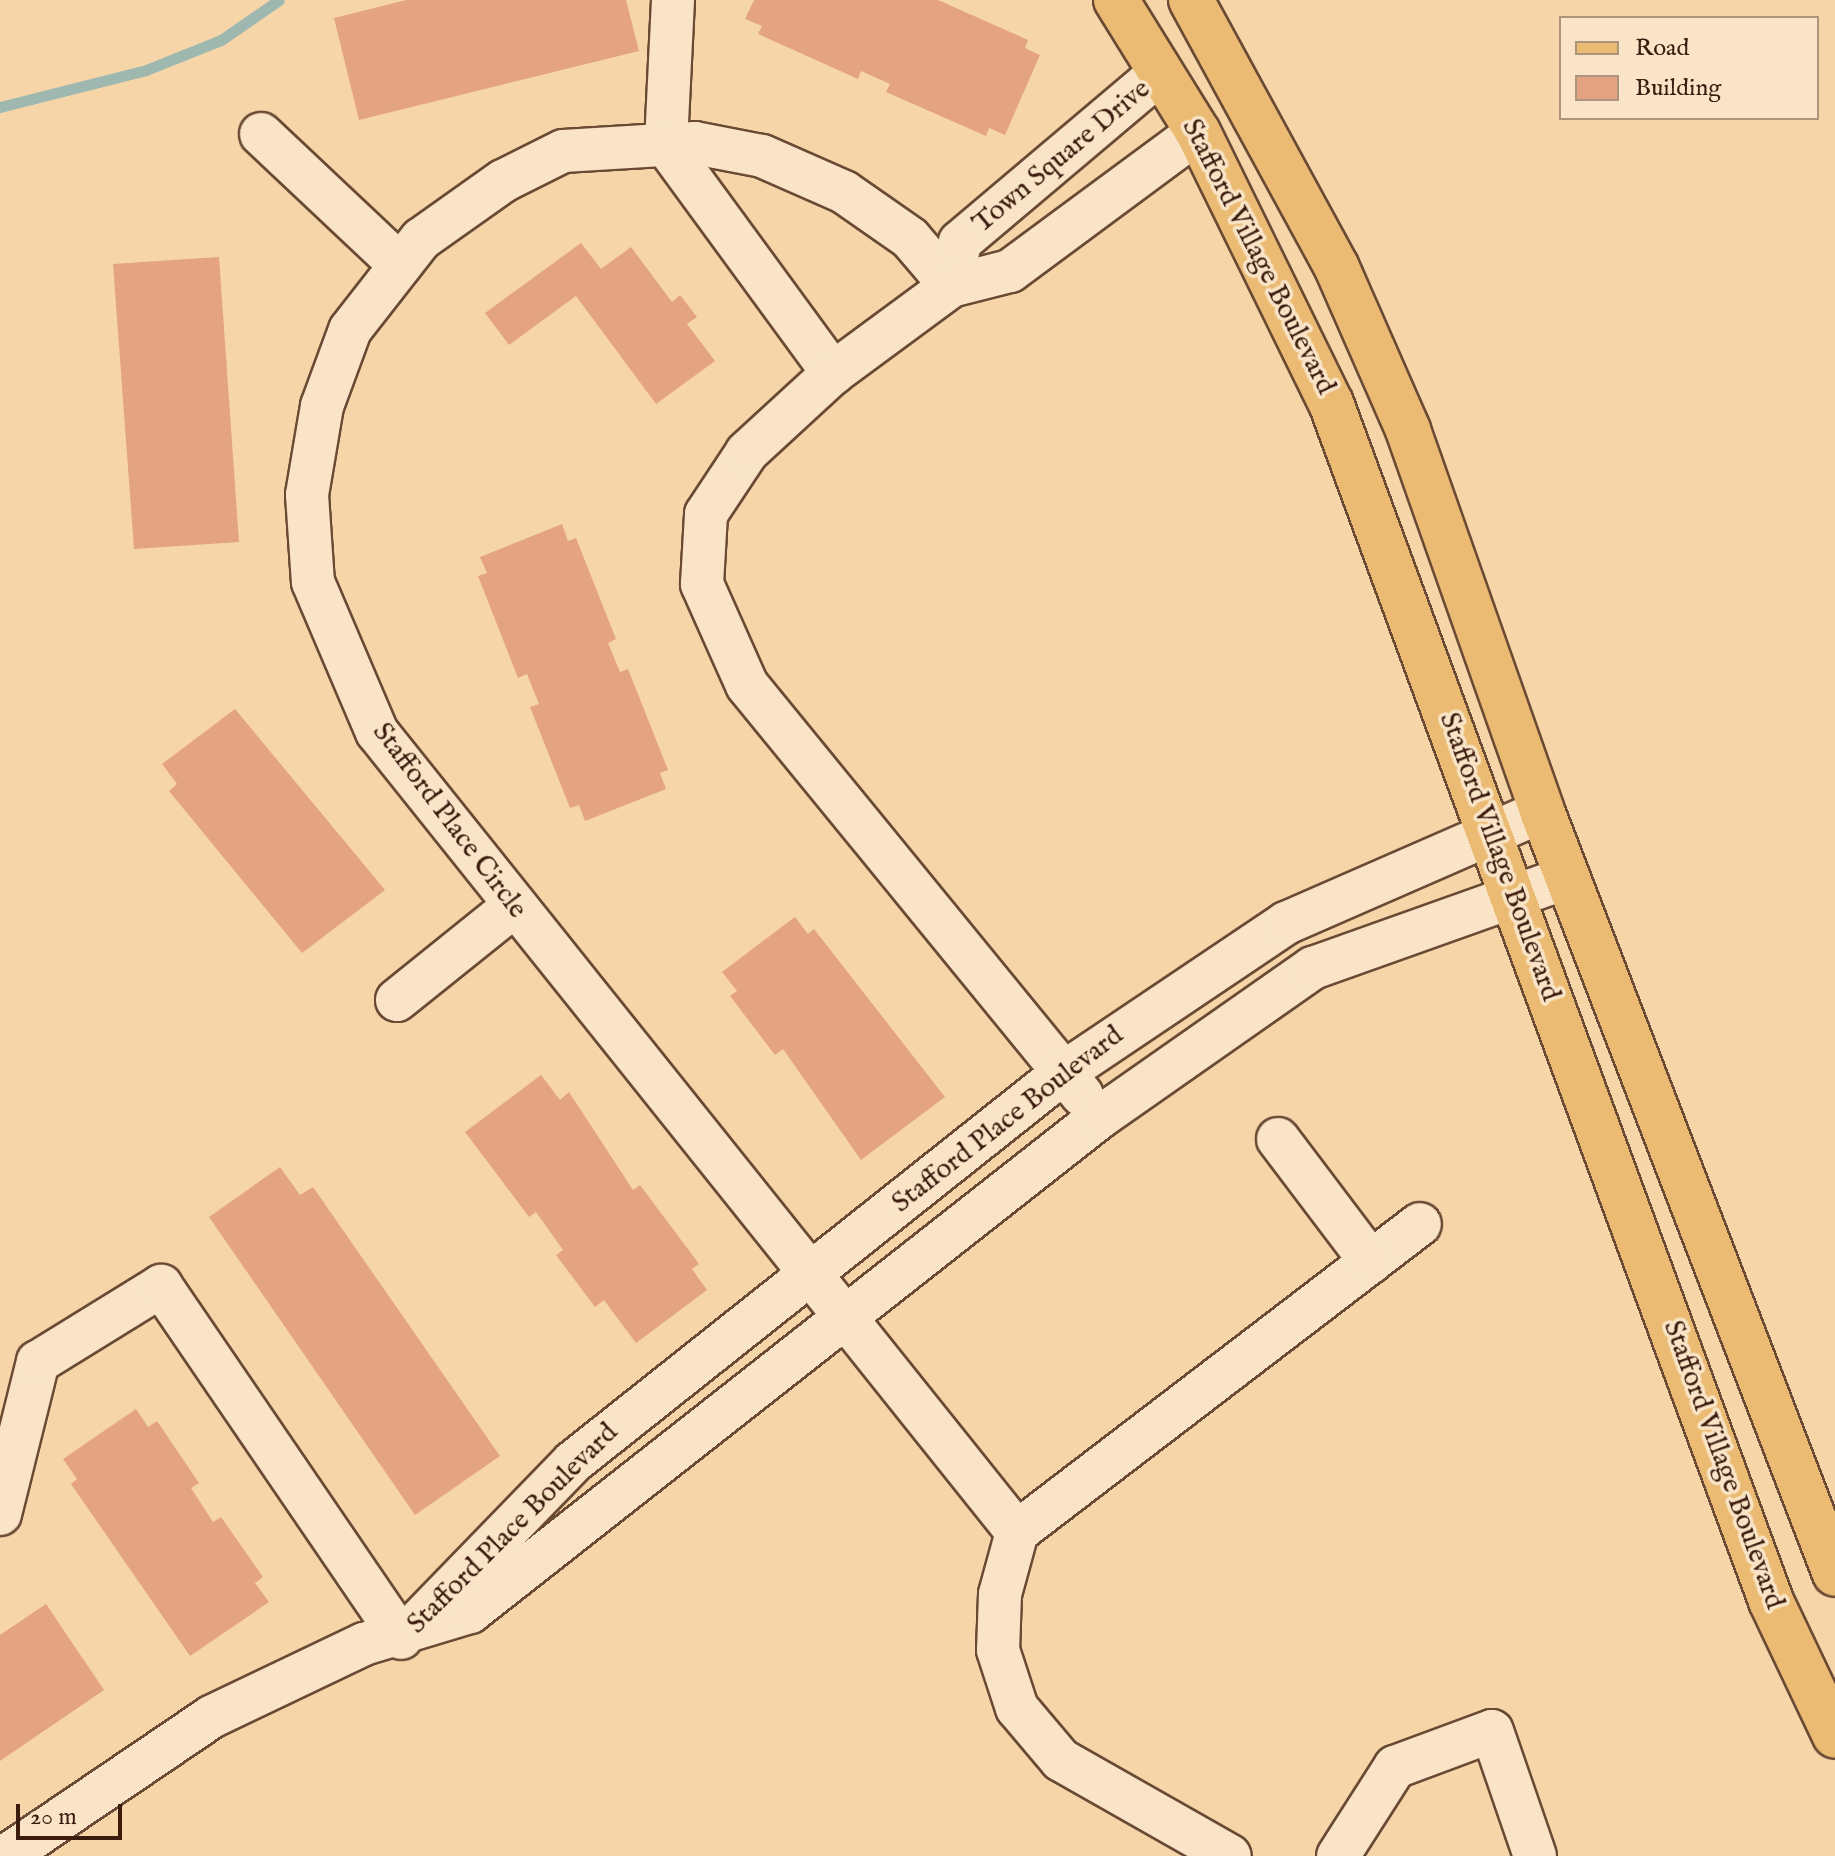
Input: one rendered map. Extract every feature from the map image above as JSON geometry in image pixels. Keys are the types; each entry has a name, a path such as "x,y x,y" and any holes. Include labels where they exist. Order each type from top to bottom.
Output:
{"main road":[{"name":"Stafford Village Boulevard","path":"1116,0 1198,132 1331,403 1771,1601 1835,1736"},
{"name":"Stafford Village Boulevard","path":"1191,0 1337,268 1408,430 1542,811 1835,1574"}],"lane":[{"path":"673,0 666,145 833,373 747,452 706,514 702,584 747,685 1100,1117"},
{"name":"Town Square Drive","path":"951,286 960,242 1160,73"},
{"name":"Town Square Drive","path":"833,373 951,286 1010,271 1198,132"},
{"path":"261,134 400,265"},
{"name":"Stafford Place Circle","path":"951,286 910,238 844,192 762,156 666,145 563,151 492,189 421,239 350,330 322,406 307,495 313,582 377,732 514,906 847,1314 1017,1532"},
{"name":"Stafford Place Boulevard","path":"401,1638 573,1462 1063,1073 1286,923 1542,811"},
{"name":"Stafford Place Boulevard","path":"401,1638 470,1612 1100,1117 1313,968 1568,877"},
{"path":"397,1000 514,906"},
{"path":"1278,1139 1371,1262"},
{"path":"1230,1856 1061,1760 1017,1708 998,1650 1000,1594 1017,1532 1420,1224"},
{"path":"0,1514 38,1362 161,1286 401,1638 364,1644 211,1717 6,1856"},
{"path":"1338,1856 1395,1767 1492,1731 1535,1856"}],"building":[{"path":"406,0 626,0 639,51 359,120 334,18"},
{"path":"754,0 938,0 1028,40 1025,48 1040,55 1005,135 989,128 986,136 886,92 890,84 861,71 858,79 758,34 762,26 745,19"},
{"path":"581,243 601,269 631,247 672,302 680,295 697,317 687,324 715,361 656,404 576,296 509,345 485,313"},
{"path":"219,257 239,542 134,549 113,264"},
{"path":"562,524 568,541 576,538 616,639 608,643 620,672 628,669 668,770 660,773 666,789 585,821 579,805 570,808 530,707 539,704 527,674 518,678 478,576 487,573 480,557"},
{"path":"235,709 385,890 302,953 169,791 177,784 162,764"},
{"path":"795,917 808,934 814,929 945,1097 861,1160 783,1049 775,1055 730,996 737,991 722,972"},
{"path":"541,1075 560,1100 569,1092 633,1190 640,1185 699,1264 692,1269 707,1290 636,1343 604,1300 595,1307 556,1255 563,1250 536,1212 529,1217 465,1132"},
{"path":"280,1167 300,1195 313,1187 500,1456 415,1515 209,1217"},
{"path":"136,1409 148,1427 157,1421 199,1483 191,1488 213,1522 221,1517 263,1577 255,1583 269,1602 190,1656 71,1484 77,1479 63,1459"},
{"path":"46,1604 104,1690 0,1761 0,1635"}],"waterway":[{"path":"0,107 146,70 221,40 279,0"}]}
